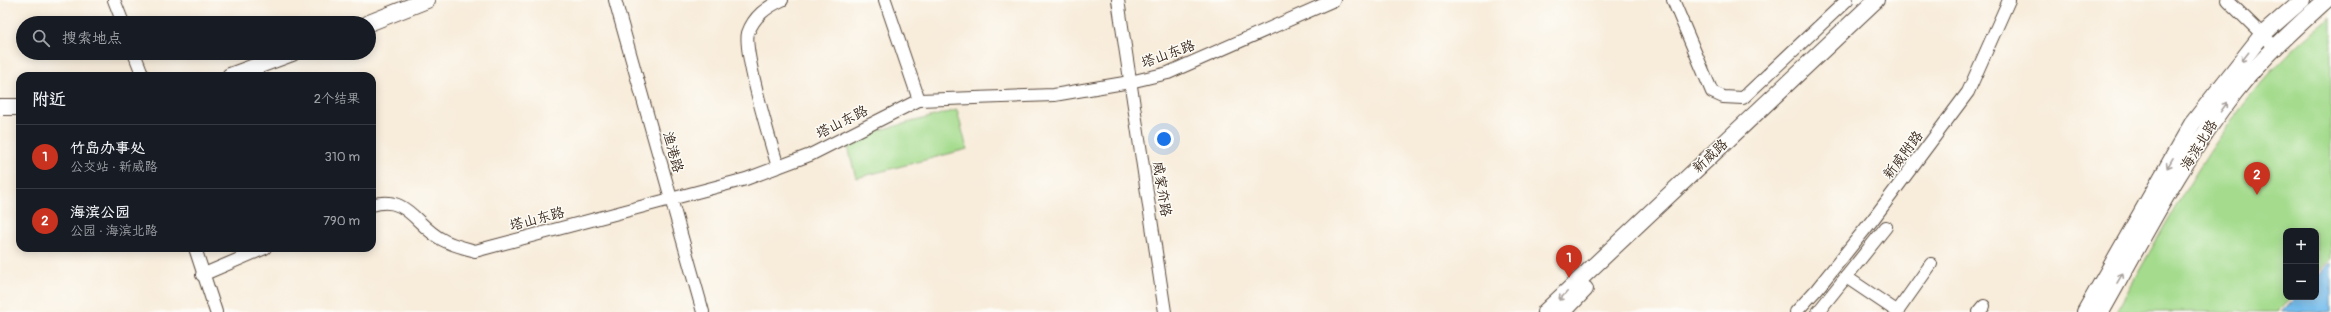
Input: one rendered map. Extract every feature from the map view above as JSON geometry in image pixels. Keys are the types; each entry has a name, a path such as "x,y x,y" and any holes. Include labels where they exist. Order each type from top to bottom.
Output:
{"main road":[{"path":"376,20 427,0"},
{"name":"新威路","path":"1545,312 1878,0"},
{"name":"新威路","path":"1563,312 1878,0"},
{"name":"海滨北路","path":"2085,312 2192,124 2262,35 2302,0"},
{"name":"海滨北路","path":"2101,312 2205,133 2235,92 2274,46 2326,0"},
{"path":"241,72 273,60"},
{"path":"0,107 16,106"}],"street":[{"path":"114,0 120,16"},
{"name":"渔港路","path":"615,0 703,312"},
{"path":"778,167 752,70 748,34 764,9 782,0"},
{"path":"885,0 919,100"},
{"name":"威家夼路","path":"1118,0 1166,312"},
{"name":"塔山东路","path":"376,204 384,201 405,208 442,240 475,251 746,179 810,155 919,100 1054,94 1130,82 1168,72 1334,0"},
{"path":"1673,0 1712,92 1723,97 1743,98 1847,0"},
{"name":"新威附路","path":"1796,312 1817,289 1874,218 1968,92 2009,0"},
{"path":"2227,0 2274,46"},
{"path":"137,60 142,72"},
{"path":"1818,312 1886,227"},
{"path":"195,252 216,312"},
{"path":"202,275 256,252"},
{"path":"1846,277 1898,312 1932,264"}],"green space":[{"path":"2331,17 2331,260 2319,271 2319,228 2283,228 2283,300 2290,300 2278,312 2116,312 2184,192 2209,153 2235,116 2264,80 2296,47"},
{"path":"957,110 967,149 856,178 846,139"}],"water":[{"path":"2331,263 2331,312 2282,312 2294,300 2319,300 2319,275"}],"place":[{"name":"海滨公园","path":"2257,195"},
{"name":"竹岛办事处","path":"1569,278"}]}
